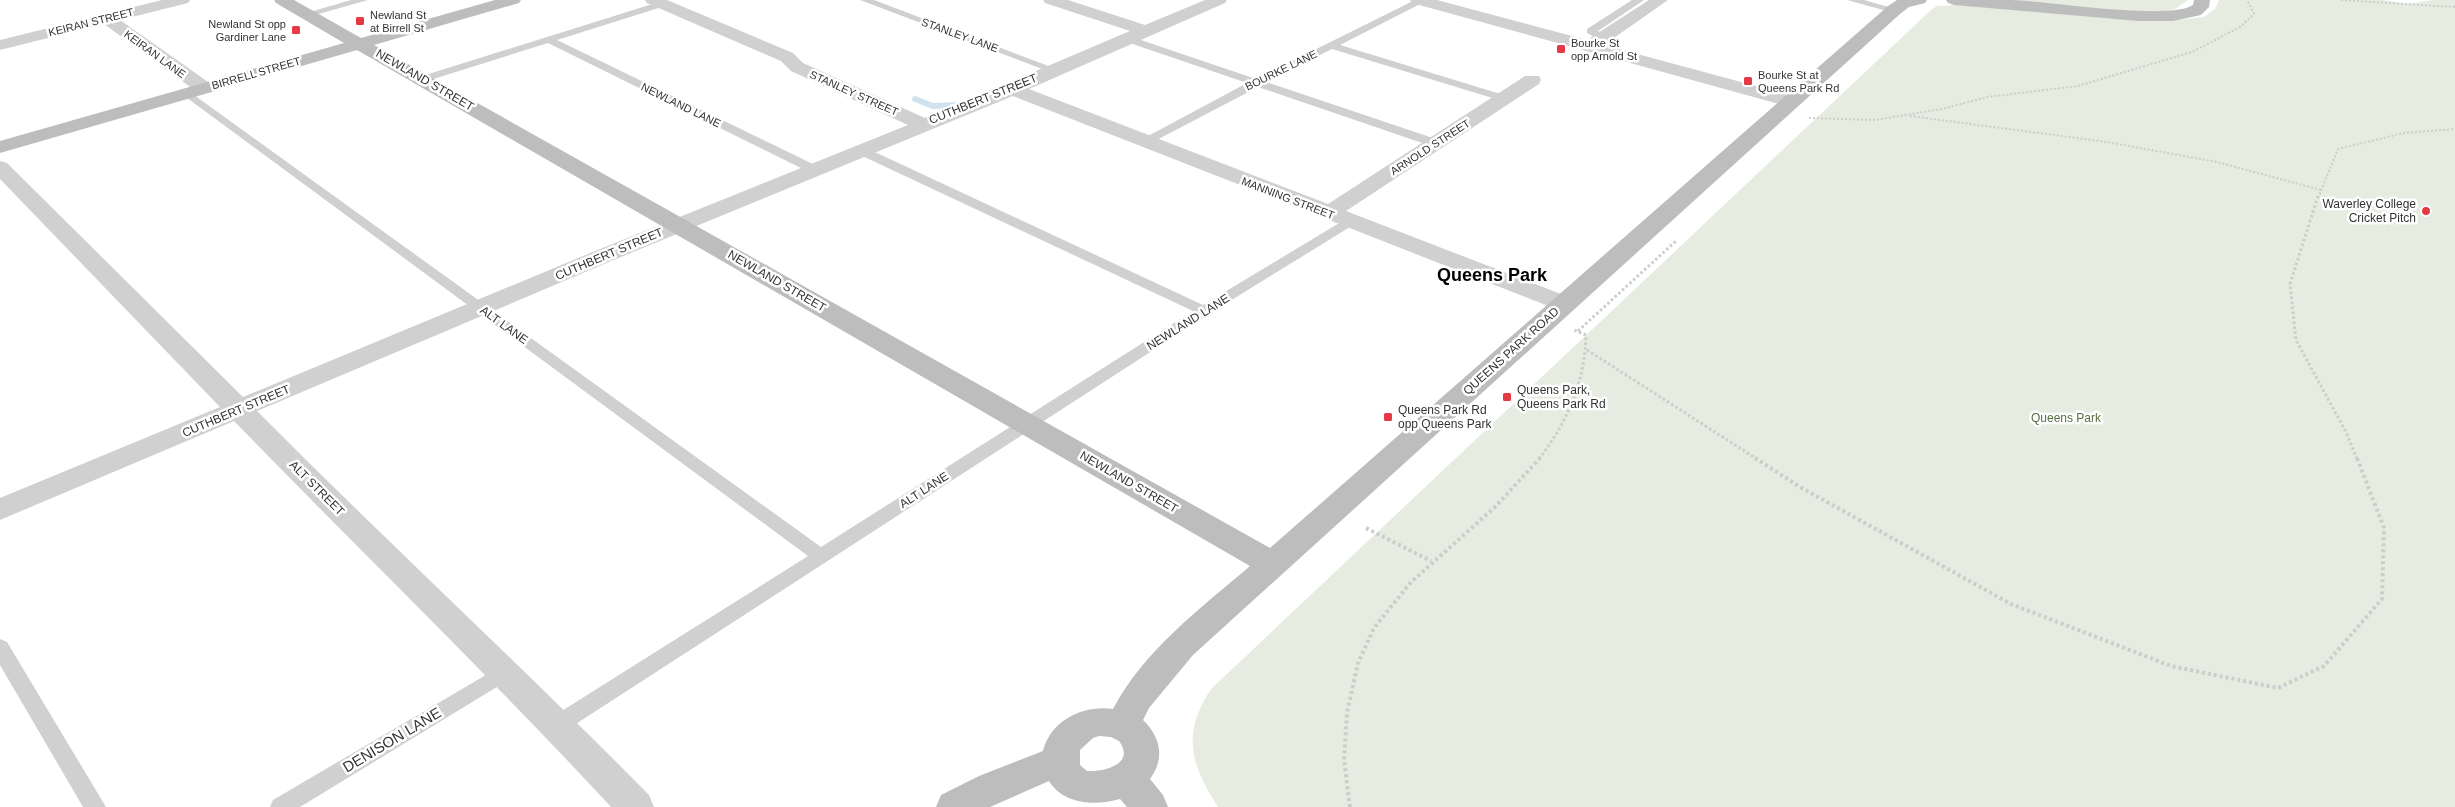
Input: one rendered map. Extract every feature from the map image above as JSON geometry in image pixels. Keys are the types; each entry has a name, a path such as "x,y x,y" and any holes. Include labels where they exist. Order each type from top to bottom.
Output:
{"street":[{"name":"KEIRAN STREET","path":"0,45 182,0"},
{"name":"NEWLAND STREET","path":"282,0 1271,563"},
{"name":"BIRRELL STREET","path":"0,147 513,0"},
{"path":"1051,0 1134,34"},
{"name":"CUTHBERT STREET","path":"0,510 813,169 1011,89 1134,34 1219,0"},
{"path":"1419,0 1596,42 1790,101"},
{"path":"1596,42 1660,0"},
{"name":"QUEENS PARK ROAD","path":"1123,724 1136,699 1181,646 1271,563 1894,10 1904,3 1919,0"},
{"path":"1954,0 2156,17 2195,11 2201,7 2202,0"},
{"name":"STANLEY STREET","path":"658,2 787,57 812,63 900,101"},
{"name":"KEIRAN LANE","path":"107,19 195,91"},
{"name":"STANLEY STREET","path":"787,57 797,68 923,124"},
{"name":"ARNOLD STREET","path":"1329,213 1532,80"},
{"name":"MANNING STREET","path":"1011,89 1143,142 1564,304"},
{"name":"ALT STREET","path":"0,167 239,409 557,725 635,807"},
{"path":"1111,721 1123,724 1133,730 1140,739 1142,760 1138,793 1115,785 1100,788 1085,787 1073,781 1064,773 1059,761 1060,750 1064,740 1072,731 1084,724 1111,721"},
{"path":"955,807 992,787 1059,761"}],"lane":[{"path":"308,14 363,0"},
{"name":"STANLEY LANE","path":"865,0 1054,70"},
{"name":"BOURKE LANE","path":"1143,142 1419,0"},
{"path":"1596,42 1591,32 1639,0"},
{"path":"1852,0 1894,10"},
{"path":"423,79 549,40 658,2"},
{"path":"1134,34 1256,83 1435,143"},
{"name":"NEWLAND LANE","path":"549,40 813,169"},
{"path":"1332,46 1503,98"},
{"name":"ALT LANE","path":"195,91 480,308 821,556"},
{"path":"860,150 1204,311"},
{"name":"NEWLAND LANE","path":"1027,424 1204,311 1351,222"},
{"name":"ALT LANE","path":"557,725 1027,424"},
{"path":"0,647 95,807"},
{"name":"DENISON LANE","path":"281,807 503,673"}],"path":[{"path":"1808,118 1875,120 1942,109 1987,97 2078,86 2192,52 2240,27 2254,14 2247,0"},
{"path":"2341,0 2455,7"},
{"path":"1905,115 2116,144 2217,162 2321,190"},
{"path":"1587,350 1800,487 2011,604 2172,666 2278,688 2324,666 2382,599 2384,528 2347,434 2296,340 2290,284 2321,190 2338,149 2404,133 2455,129"},
{"path":"1350,807 1344,763 1345,726 1352,682 1363,651 1380,619 1404,588 1431,561 1512,491 1550,442 1567,416 1580,381 1587,350 1586,335 1578,331"},
{"path":"1366,528 1431,561"}],"green space":[{"path":"1994,0 2187,1 2175,9 2164,12 2130,12"},
{"name":"Queens Park","path":"2219,0 2383,0 2406,4 2433,0 2455,0 2455,807 1218,807 1201,777 1193,749 1196,721 1211,689 1932,9 1937,6 1957,5 2116,19 2167,21 2204,17 2215,9"}],"waterway":[{"path":"915,99 933,106 958,105"}],"place":[{"name":"Newland St at Birrell St","path":"360,21"},
{"name":"Newland St opp Gardiner Lane","path":"296,30"},
{"name":"Bourke St opp Arnold St","path":"1561,49"},
{"name":"Bourke St at Queens Park Rd","path":"1748,81"},
{"name":"Waverley College Cricket Pitch","path":"2426,211"},
{"name":"Queens Park, Queens Park Rd","path":"1507,397"},
{"name":"Queens Park Rd opp Queens Park","path":"1388,417"}],"district":[{"name":"Queens Park","path":"1492,275"}]}
